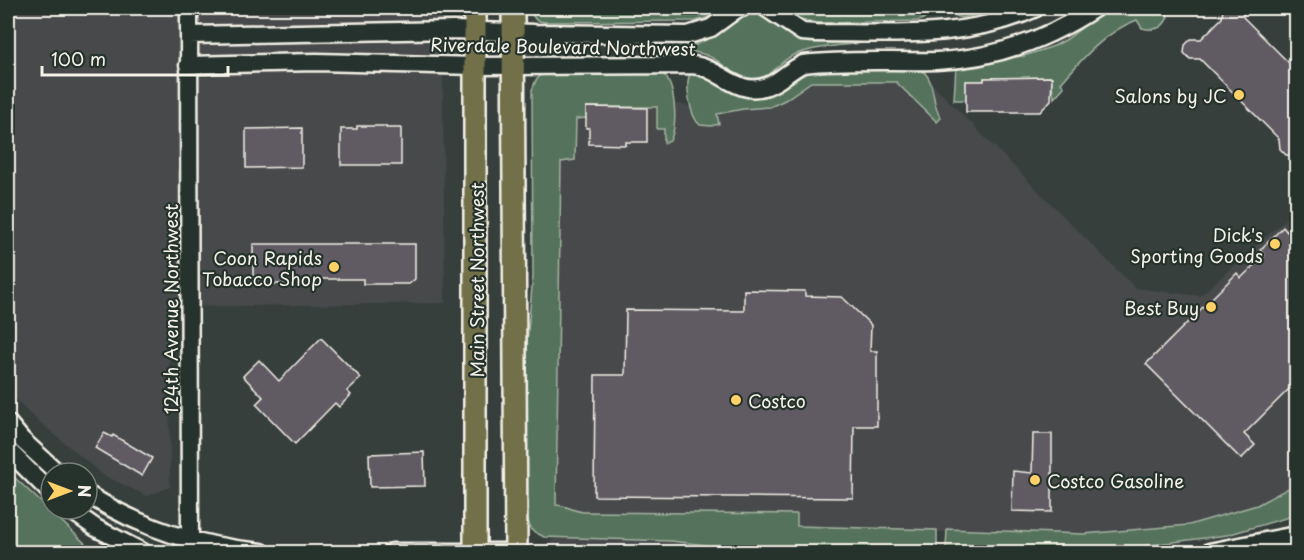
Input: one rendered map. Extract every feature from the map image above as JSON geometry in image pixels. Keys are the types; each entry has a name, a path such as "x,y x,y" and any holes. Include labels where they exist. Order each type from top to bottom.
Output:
{"main road":[{"name":"Main Street Northwest","path":"475,8 476,552"},
{"path":"513,8 516,552"}],"street":[{"path":"189,8 189,35"},
{"name":"Riverdale Boulevard Northwest","path":"189,35 419,31 688,35 711,28 736,9 742,8"},
{"path":"766,8 802,32 938,33 998,22 1036,8"},
{"name":"Riverdale Boulevard Northwest","path":"188,65 316,62 476,66 702,66 710,68 735,85 751,88 767,87 781,79 791,69 803,64 938,61 1003,51 1044,36 1095,8"},
{"name":"124th Avenue Northwest","path":"189,35 190,547"},
{"path":"8,423 22,440 45,461"},
{"path":"8,450 39,481"},
{"path":"99,502 190,547 208,546 262,552"},
{"path":"86,521 143,552"},
{"path":"1209,552 1296,536"},
{"path":"1271,552 1296,541"},
{"path":"392,552 508,552"}],"shaded area":[{"path":"8,8 442,8 445,303 169,307 170,487 147,496 103,475 99,472 99,461 86,461 30,414 8,390"},
{"path":"924,76 1135,288 1200,296 1296,210 1296,484 1257,505 1183,526 1083,534 938,532 937,552 551,552 557,101 667,102 709,110 810,77"}],"green space":[{"path":"527,8 721,8 709,17 696,21 543,22 536,20"},
{"path":"785,8 930,8 926,17 918,21 817,23 797,18"},
{"path":"948,8 1007,8 962,18"},
{"path":"1107,8 1165,8 1168,16 1164,24 1158,28 1142,28 1137,20 1105,38 1061,83 1064,87 1054,98 1051,77 984,78 984,81 966,81 966,100 954,100 956,66 1024,56 1054,46 1067,39"},
{"path":"744,13 767,16 785,31 801,38 883,42 839,45 806,51 790,56 771,72 754,79 740,77 701,53 665,52 698,44"},
{"path":"920,69 925,73 931,85 935,105 941,118 937,122 896,82 811,82 785,100 770,107 717,114 719,124 711,126 700,125 696,121 688,91 691,72 697,71 729,89 804,70"},
{"path":"662,73 667,78 673,95 675,115 670,141 664,143 664,129 657,129 657,107 587,107 586,118 576,119 575,160 561,162 556,505 585,512 797,514 797,526 937,530 935,552 731,548 671,541 544,537 531,530 527,517 526,352 533,276 532,90 536,80 542,74"},
{"path":"13,476 39,500 39,521 61,521 89,547 89,552 8,552 8,482"},
{"path":"1296,484 1296,515 1227,535 1120,549 946,548 947,529 1083,534 1189,525 1257,505"}],"building":[{"path":"1223,8 1243,8 1243,17 1296,70 1296,152 1294,155 1286,155 1280,149 1279,139 1200,59 1190,59 1184,53 1185,45 1191,39 1201,39 1222,18"},
{"path":"1052,77 1051,100 1040,112 966,112 966,81 984,81 984,78"},
{"path":"586,107 647,108 647,142 626,142 626,145 589,144"},
{"path":"357,126 401,128 401,165 341,165 341,129 357,129"},
{"path":"302,128 302,167 246,168 246,129"},
{"path":"1296,222 1296,360 1292,364 1296,369 1296,382 1244,434 1255,445 1241,459 1146,364 1237,273 1241,278 1265,255 1260,250 1283,227 1287,232"},
{"path":"253,244 415,244 415,279 409,284 363,284 363,279 305,279 305,284 253,284"},
{"name":"Costco","path":"744,290 805,291 805,296 842,297 871,325 870,351 877,351 877,426 854,426 853,498 594,496 595,375 625,375 626,310 744,311"},
{"path":"321,338 361,378 347,391 351,395 339,407 335,403 295,444 256,404 263,397 243,376 259,360 279,381"},
{"path":"104,433 112,437 113,435 152,458 142,476 95,448"},
{"path":"1033,434 1052,434 1052,512 1012,511 1013,471 1032,473"},
{"path":"424,452 425,486 370,487 369,454"}],"place":[{"name":"Salons by JC","path":"1239,95"},
{"name":"Dick's Sporting Goods","path":"1275,244"},
{"name":"Coon Rapids Tobacco Shop","path":"334,267"},
{"name":"Best Buy","path":"1211,307"},
{"name":"Costco","path":"736,400"},
{"name":"Costco Gasoline","path":"1035,480"}]}
